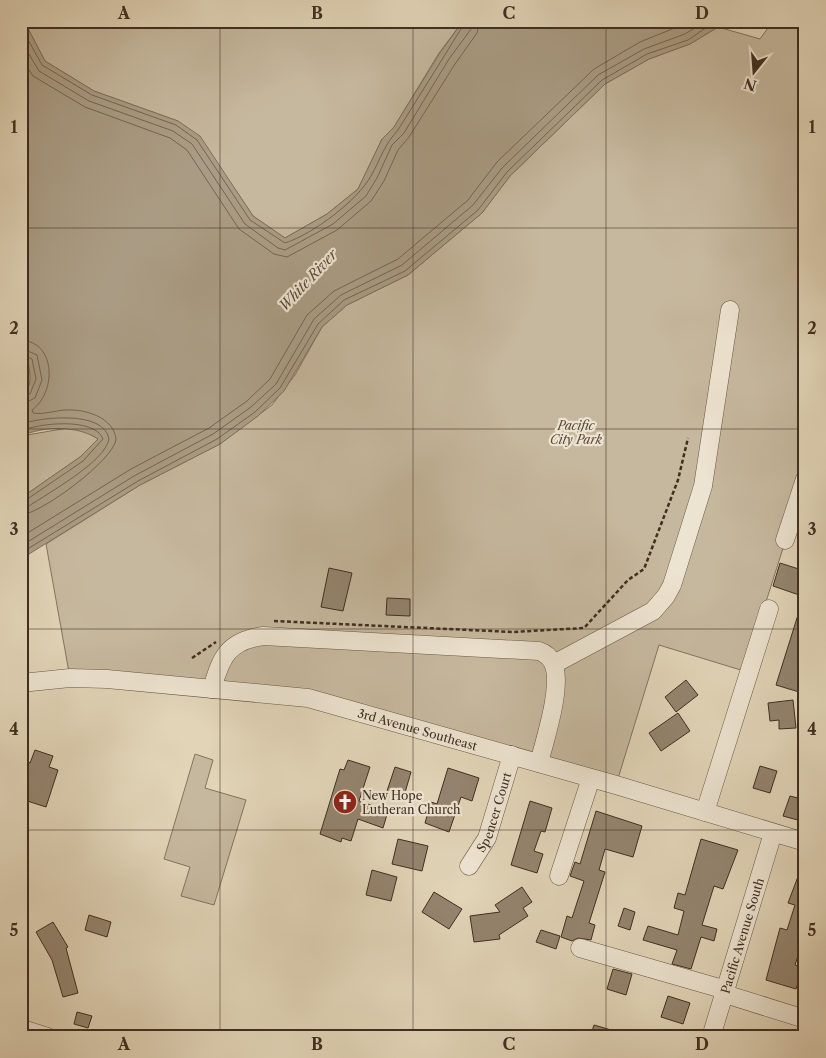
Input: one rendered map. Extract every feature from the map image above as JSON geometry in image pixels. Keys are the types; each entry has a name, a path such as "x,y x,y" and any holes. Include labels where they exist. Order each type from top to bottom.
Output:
{"street":[{"path":"554,664 653,611 666,596 672,585 702,492 730,310"},
{"path":"786,540 805,479"},
{"path":"705,812 769,609"},
{"path":"212,689 218,668 232,647 241,641 263,636 518,648 545,654 554,664 555,690 540,763"},
{"name":"3rd Avenue Southeast","path":"21,683 70,678 107,679 308,698 540,763 805,842"},
{"name":"Spencer Court","path":"469,866 487,838 512,756"},
{"path":"560,876 591,778"},
{"name":"Pacific Avenue South","path":"711,1037 773,834"},
{"path":"580,948 725,992 805,1019"},
{"path":"26,1030 48,1037"}],"path":[{"path":"268,623 278,619 513,632 584,628 628,580 644,569 678,480 688,438"},
{"path":"192,658 223,639"}],"green space":[{"path":"24,21 463,21 439,53 394,127 382,139 358,189 327,214 285,238 253,216 237,192 178,121 94,91 45,61"},
{"name":"Pacific City Park","path":"773,21 805,21 805,479 744,671 659,645 616,785 308,698 70,678 46,544 140,485 220,444 272,405 295,375 322,327 347,305 408,275 482,213 510,176 605,84 649,59 690,44 718,27 760,39"},
{"path":"21,358 28,361 30,380 28,388 21,394"},
{"path":"68,428 86,432 98,439 80,457 21,498 21,436"},
{"path":"195,754 213,760 205,788 246,800 214,905 181,896 190,867 164,859"}],"water":[{"name":"White River","path":"21,21 24,21 45,61 94,91 178,121 200,136 253,216 285,238 327,214 358,189 382,139 394,127 440,53 463,21 723,21 718,27 690,44 649,59 605,84 510,176 482,213 408,275 347,305 322,327 284,391 258,416 220,444 140,485 21,559 21,498 80,457 98,439 90,434 70,429 40,430 21,436 21,394 28,388 30,371 28,361 21,358 21,100 23,96 21,92"}],"building":[{"path":"780,563 805,571 805,597 773,586"},
{"path":"329,568 352,573 343,611 321,607"},
{"path":"387,598 410,599 410,616 386,615"},
{"path":"802,602 805,602 805,674 799,692 776,685"},
{"path":"686,680 698,695 676,712 665,697"},
{"path":"793,700 796,728 779,729 779,720 770,721 768,703"},
{"path":"678,713 690,731 661,751 649,733"},
{"path":"35,750 53,756 49,767 58,770 46,807 21,799 21,760 30,763"},
{"name":"New Hope Lutheran Church","path":"348,760 370,767 359,801 388,811 383,828 358,819 351,841 342,838 341,842 320,834 340,769 344,770"},
{"path":"760,766 777,771 770,793 753,788"},
{"path":"395,767 411,772 404,796 387,791"},
{"path":"448,768 479,778 472,801 461,797 449,832 425,823 431,802 437,804"},
{"path":"790,796 805,800 805,822 783,816"},
{"path":"530,801 552,808 545,832 541,831 534,851 543,854 537,873 511,865"},
{"path":"596,811 642,826 633,857 605,849 599,870 605,872 589,923 595,925 591,940 578,938 572,941 561,937 567,916 572,918 584,881 570,876 575,862 580,864"},
{"path":"398,839 428,846 422,871 392,864"},
{"path":"701,839 738,850 723,889 714,886 702,925 717,929 714,941 701,937 691,969 672,964 677,950 643,940 648,926 678,935 684,911 674,908 678,893 685,895"},
{"path":"802,866 805,866 805,934 795,965 803,968 796,989 766,980 780,928 787,930 795,905 788,903"},
{"path":"372,870 397,877 391,901 366,895"},
{"path":"522,887 532,902 523,908 528,916 499,935 500,939 474,942 470,916 500,912 495,905"},
{"path":"434,892 462,909 449,929 422,912"},
{"path":"624,908 635,912 630,930 618,926"},
{"path":"89,915 111,922 107,937 85,930"},
{"path":"53,922 68,947 66,948 78,993 63,997 52,960 36,932"},
{"path":"541,930 560,936 556,949 536,942"},
{"path":"613,969 632,974 626,995 607,989"},
{"path":"668,996 690,1003 683,1024 661,1017"},
{"path":"77,1012 92,1016 88,1028 74,1024"},
{"path":"594,1025 625,1034 625,1037 590,1037"}],"place":[{"name":"New Hope Lutheran Church","path":"345,802"}]}
